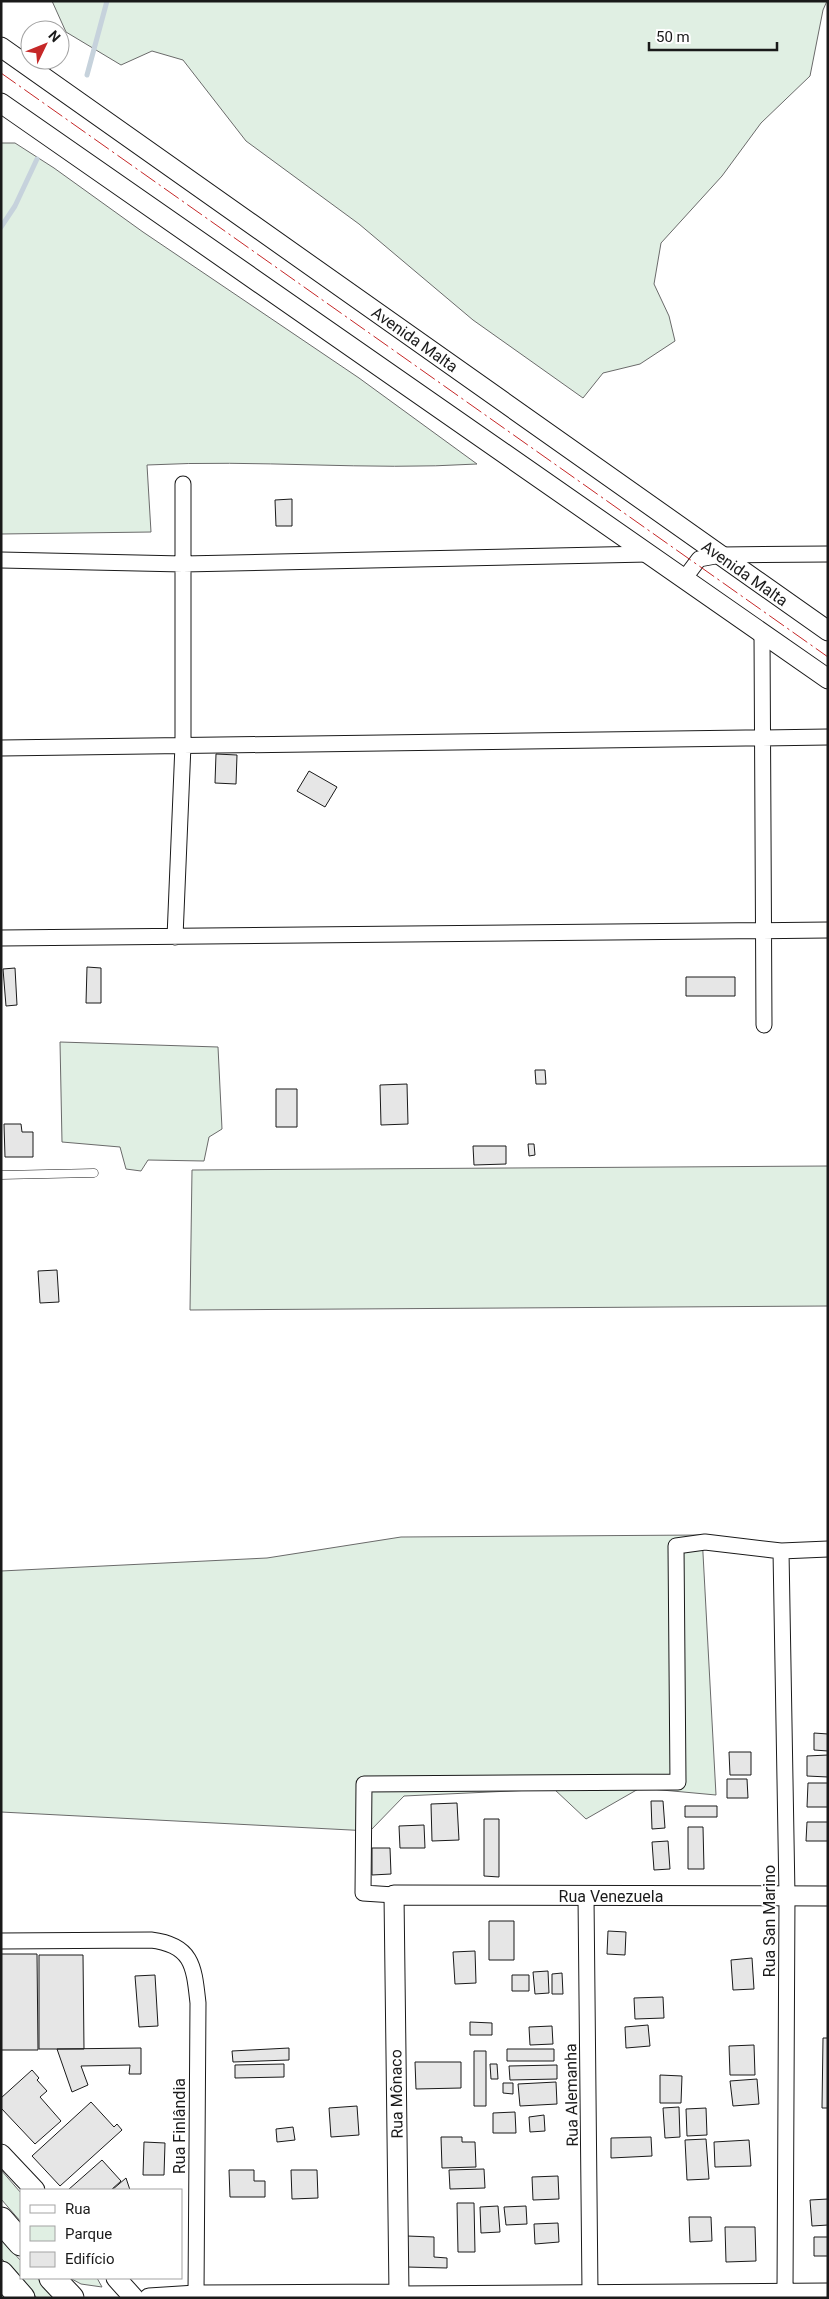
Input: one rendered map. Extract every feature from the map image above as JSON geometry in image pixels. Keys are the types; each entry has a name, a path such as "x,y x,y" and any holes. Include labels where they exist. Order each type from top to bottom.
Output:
{"highway":[{"path":"1,2220 20,2243"},
{"path":"1,2225 20,2243"},
{"path":"1,2274 22,2298"},
{"path":"53,2279 70,2298"},
{"path":"1,2287 12,2298"}],"street":[{"name":"Avenida Malta","path":"1,47 828,631"},
{"path":"1,103 828,679"},
{"path":"175,937 183,746 184,484"},
{"path":"1,560 183,564 648,554"},
{"path":"684,580 699,559 721,555 828,554"},
{"path":"762,634 764,1025"},
{"path":"1,748 828,737"},
{"path":"1,938 828,930"},
{"path":"394,1895 363,1893 364,1784 678,1782 676,1546 705,1542 781,1551 828,1549"},
{"name":"Rua San Marino","path":"781,1551 787,1895 785,2291"},
{"name":"Rua Venezuela","path":"394,1895 586,1897 828,1896"},
{"name":"Rua Mônaco","path":"394,1895 398,2294"},
{"name":"Rua Alemanha","path":"586,1897 590,2292"},
{"name":"Rua Finlândia","path":"1,1942 152,1940 167,1942 180,1948 191,1961 198,2003 196,2295"},
{"path":"1,2154 34,2189"},
{"path":"117,2279 134,2298"},
{"path":"149,2298 196,2295 828,2291"}],"lane":[{"path":"1,1175 94,1173"}],"green space":[{"path":"52,1 827,1 823,10 810,76 761,123 722,176 661,243 654,284 669,316 675,341 640,364 603,373 583,398 473,320 359,224 246,141 183,60 152,51 121,65 70,34 70,20 61,20"},
{"path":"1,143 15,143 54,168 143,232 359,378 477,464 436,466 230,463 147,465 151,532 1,534"},
{"path":"60,1042 218,1047 222,1129 209,1137 204,1161 148,1160 141,1171 126,1169 120,1147 62,1142"},
{"path":"828,1166 828,1306 190,1310 192,1170"},
{"path":"702,1535 716,1795 640,1788 586,1819 554,1789 404,1796 370,1831 1,1812 1,1571 267,1558 401,1537"},
{"path":"1,2170 20,2192 20,2221 1,2199"},
{"path":"1,2239 20,2260 20,2279 38,2279 56,2298 37,2298 1,2258"},
{"path":"72,2279 98,2279 102,2287 81,2284"}],"building":[{"path":"292,499 292,526 276,526 275,500"},
{"path":"216,754 237,755 236,784 215,783"},
{"path":"309,771 337,787 325,807 297,791"},
{"path":"87,967 101,968 101,1003 86,1003"},
{"path":"15,968 17,1005 6,1006 3,969"},
{"path":"686,977 735,977 735,996 686,996"},
{"path":"535,1070 545,1070 546,1084 536,1084"},
{"path":"407,1084 408,1124 381,1125 380,1085"},
{"path":"276,1089 297,1089 297,1127 276,1127"},
{"path":"4,1124 21,1124 22,1132 33,1132 33,1157 5,1157"},
{"path":"528,1144 534,1144 535,1155 529,1156"},
{"path":"473,1146 506,1146 506,1164 474,1165"},
{"path":"57,1270 59,1302 40,1303 38,1271"},
{"path":"814,1733 828,1734 828,1751 814,1750"},
{"path":"729,1752 751,1752 751,1775 730,1775"},
{"path":"828,1755 828,1777 807,1776 807,1756"},
{"path":"727,1779 747,1779 748,1798 727,1798"},
{"path":"808,1783 828,1783 828,1807 807,1807"},
{"path":"651,1801 663,1801 665,1828 652,1829"},
{"path":"457,1803 459,1840 432,1841 431,1804"},
{"path":"685,1806 717,1806 717,1817 685,1817"},
{"path":"484,1819 499,1819 499,1877 484,1876"},
{"path":"807,1822 828,1822 828,1841 806,1841"},
{"path":"424,1825 425,1848 400,1848 399,1826"},
{"path":"688,1827 703,1827 704,1869 688,1869"},
{"path":"668,1841 670,1869 654,1870 652,1842"},
{"path":"372,1848 390,1848 391,1874 372,1875"},
{"path":"489,1921 514,1921 514,1960 489,1960"},
{"path":"608,1931 626,1932 625,1955 607,1954"},
{"path":"475,1951 476,1983 455,1984 453,1952"},
{"path":"1,1954 37,1954 38,2050 1,2050"},
{"path":"39,1955 83,1955 84,2049 39,2049"},
{"path":"752,1958 754,1989 733,1990 731,1960"},
{"path":"548,1971 549,1993 535,1994 533,1972"},
{"path":"562,1973 563,1994 552,1994 552,1974"},
{"path":"155,1975 158,2026 139,2027 135,1976"},
{"path":"512,1975 529,1975 529,1991 512,1991"},
{"path":"663,1997 664,2018 635,2019 634,1998"},
{"path":"470,2022 492,2023 492,2035 470,2035"},
{"path":"648,2025 650,2046 626,2048 625,2027"},
{"path":"552,2026 553,2044 530,2045 529,2027"},
{"path":"823,2038 828,2038 828,2108 822,2108"},
{"path":"754,2045 755,2075 730,2075 729,2046"},
{"path":"141,2048 141,2074 129,2074 130,2065 81,2066 88,2085 72,2092 57,2049"},
{"path":"289,2048 289,2060 233,2062 232,2051"},
{"path":"507,2049 554,2049 554,2061 507,2061"},
{"path":"474,2051 486,2051 486,2106 474,2106"},
{"path":"415,2062 461,2062 461,2088 416,2089"},
{"path":"284,2064 284,2077 235,2078 235,2065"},
{"path":"490,2064 497,2064 498,2079 491,2079"},
{"path":"557,2065 557,2079 510,2080 509,2066"},
{"path":"32,2070 39,2078 37,2080 47,2091 40,2097 61,2121 35,2144 1,2108 1,2098"},
{"path":"660,2075 682,2076 681,2103 660,2103"},
{"path":"757,2079 759,2104 733,2106 730,2081"},
{"path":"556,2082 557,2104 520,2106 518,2084"},
{"path":"503,2083 513,2083 513,2094 503,2093"},
{"path":"91,2102 114,2127 117,2124 122,2130 60,2186 32,2156"},
{"path":"357,2106 359,2135 331,2137 329,2108"},
{"path":"679,2107 680,2137 665,2138 663,2108"},
{"path":"706,2108 707,2135 687,2136 686,2109"},
{"path":"515,2112 516,2133 493,2133 493,2113"},
{"path":"544,2115 545,2131 530,2132 529,2117"},
{"path":"293,2127 295,2140 277,2142 276,2129"},
{"path":"441,2137 462,2137 462,2142 475,2142 476,2167 442,2168"},
{"path":"651,2137 652,2156 611,2158 611,2138"},
{"path":"706,2139 709,2179 687,2180 685,2140"},
{"path":"749,2140 751,2166 715,2167 714,2142"},
{"path":"144,2142 165,2143 164,2175 143,2175"},
{"path":"102,2160 121,2181 112,2189 69,2189"},
{"path":"484,2169 485,2188 450,2189 449,2170"},
{"path":"229,2170 254,2170 254,2181 265,2181 265,2197 230,2197"},
{"path":"291,2170 317,2170 318,2198 292,2199"},
{"path":"558,2176 559,2199 533,2200 532,2177"},
{"path":"126,2178 130,2189 113,2189"},
{"path":"828,2199 828,2225 812,2226 810,2200"},
{"path":"457,2203 474,2203 475,2252 458,2252"},
{"path":"498,2206 500,2232 481,2233 480,2207"},
{"path":"526,2206 527,2224 506,2225 504,2207"},
{"path":"689,2217 711,2217 712,2241 690,2242"},
{"path":"558,2223 559,2242 535,2244 534,2224"},
{"path":"725,2227 755,2227 756,2261 726,2262"},
{"path":"407,2236 434,2237 434,2257 447,2258 447,2268 407,2267"},
{"path":"814,2237 828,2237 828,2256 814,2256"}],"waterway":[{"path":"87,75 107,1"},
{"path":"1,227 15,206 37,159"}],"power":[{"path":"1,73 828,657"}]}
